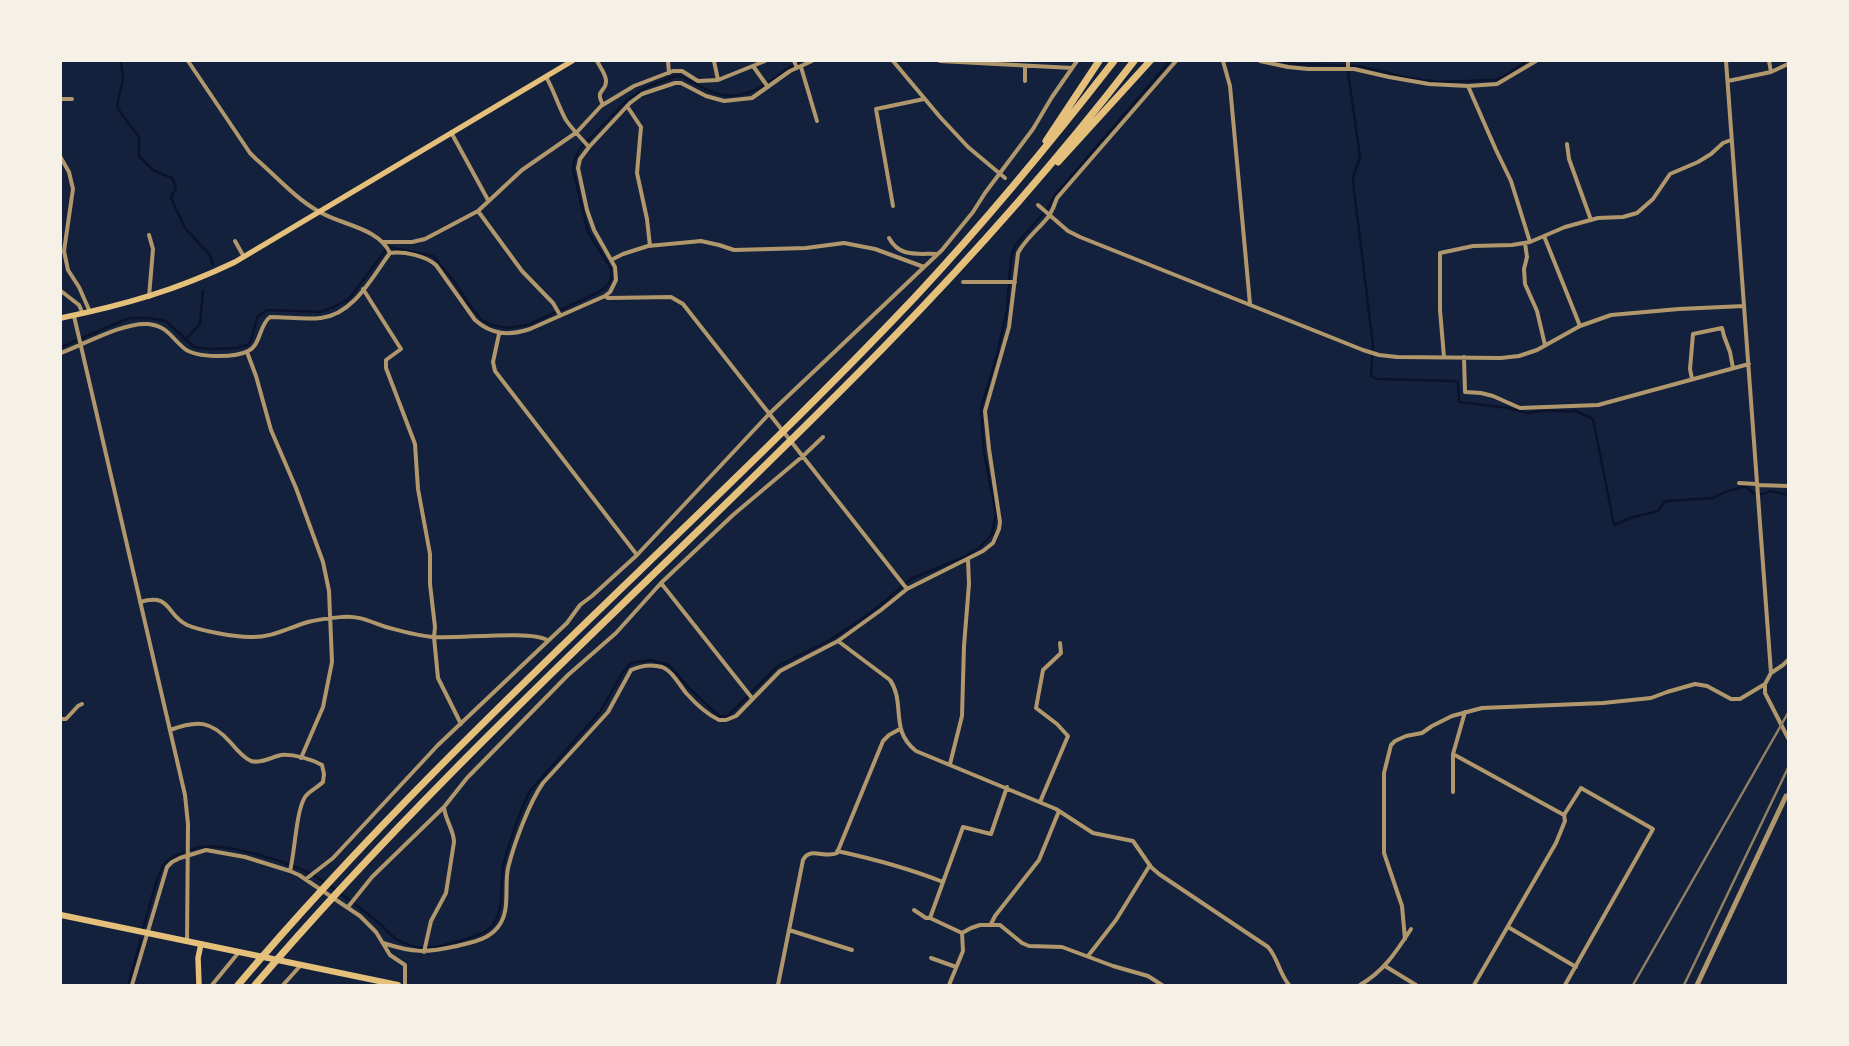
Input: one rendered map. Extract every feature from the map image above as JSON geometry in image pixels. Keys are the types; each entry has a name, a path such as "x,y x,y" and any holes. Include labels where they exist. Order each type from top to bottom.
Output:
{"highway":[{"path":"1025,172 1099,61"},
{"path":"238,985 331,879 483,722 823,391 934,276 1025,172 1114,61"},
{"path":"255,985 340,888 492,730 743,488 880,351 1000,222 1060,153 1134,61"},
{"path":"1000,222 1038,184 1150,61"},
{"path":"61,915 398,985"}],"main road":[{"path":"61,318 149,297 200,279 244,257 572,61"},
{"path":"199,985 198,958 201,944"}],"street":[{"path":"188,61 250,153 304,201 319,212 364,231 387,247 431,260 476,320 482,326 499,334 525,330 559,312 605,296 610,292 617,275 594,230 580,184 578,164 588,146 627,106 642,94 675,81 706,96 724,101 752,98 766,84 797,66 812,61"},
{"path":"597,61 606,78 606,83 598,97 603,105"},
{"path":"668,61 669,73"},
{"path":"714,61 718,80"},
{"path":"61,353 129,326 148,324 165,329 185,349 197,354 214,356 247,352 256,344 263,326 270,317 306,319 337,314 351,304 363,289 387,247 426,239 478,212 488,200 522,170 576,132 603,105 634,86 669,73 682,72 698,80 718,80 765,61"},
{"path":"893,61 924,99 968,147 1005,178"},
{"path":"940,61 1025,66 1031,64 1072,68"},
{"path":"308,878 333,858 413,771 547,640 567,623 580,605 638,555 770,416 937,254 959,230 1033,129 1052,96 1077,61"},
{"path":"383,944 401,949 424,949 483,939 497,928 504,913 509,866 534,796 543,783 608,712 631,670 644,666 662,667 673,676 695,703 719,720 731,719 780,671 838,641 881,610 906,588 968,560 993,543 1000,529 1000,515 985,411 1009,327 1018,253 1058,198 1176,61"},
{"path":"1223,61 1230,86 1250,304"},
{"path":"1260,61 1278,66 1308,69 1348,65 1429,84 1468,86 1497,84 1536,61"},
{"path":"1726,61 1771,673"},
{"path":"1768,61 1771,72"},
{"path":"1728,80 1771,72 1788,64"},
{"path":"753,66 766,84"},
{"path":"797,66 817,121"},
{"path":"1024,81 1025,66"},
{"path":"546,77 568,122 588,146"},
{"path":"1468,86 1511,181 1530,242"},
{"path":"61,99 72,99"},
{"path":"893,206 876,109 924,99"},
{"path":"627,106 641,127 637,173 647,219 650,246"},
{"path":"452,134 488,200"},
{"path":"1444,357 1440,310 1440,253 1473,246 1512,245 1530,242 1565,227 1603,217 1623,217 1637,213 1653,199 1670,174 1698,162 1723,143 1731,140"},
{"path":"1567,144 1569,159 1591,220"},
{"path":"61,158 69,172 73,189 64,251 68,270 79,288 86,313"},
{"path":"1038,206 1068,231 1080,237 1379,355 1397,357 1501,358 1519,356 1537,350 1580,326 1611,315 1744,306"},
{"path":"478,212 522,271 559,312"},
{"path":"149,235 152,249 149,297"},
{"path":"1544,236 1580,326"},
{"path":"889,238 894,247 902,252 937,254"},
{"path":"235,241 244,257"},
{"path":"611,260 623,254 650,246 701,241 734,250 806,248 844,243 875,249 924,267"},
{"path":"1525,243 1527,257 1524,269 1525,284 1537,310 1545,345"},
{"path":"962,282 1014,282"},
{"path":"363,289 401,349 386,360 386,368 415,444 418,489 430,554 430,584 438,678 461,724"},
{"path":"61,291 86,313"},
{"path":"605,296 608,298 664,297 678,301 689,312 906,588"},
{"path":"74,316 185,795 188,824 187,941"},
{"path":"1692,379 1690,369 1693,334 1722,328 1733,368"},
{"path":"499,334 493,362 495,371 638,555"},
{"path":"247,352 256,376 271,430 296,488 323,562 329,592 332,662 323,707 302,758"},
{"path":"1464,357 1465,392 1493,396 1520,408 1598,405 1749,364"},
{"path":"351,904 388,861 444,807 467,778 568,675 610,638 661,583 733,515 823,437"},
{"path":"1739,483 1788,486"},
{"path":"950,764 962,716 964,646 969,584 968,560"},
{"path":"661,583 752,698"},
{"path":"140,602 152,599 161,600 182,622 188,625 202,630 249,637 269,636 310,621 351,616 434,637 512,636 542,637 547,640"},
{"path":"580,605 584,610"},
{"path":"605,633 610,638"},
{"path":"838,641 890,680 894,687 900,729 907,742 916,751 1040,802 1059,811 1093,832 1133,840 1150,865 1159,874 1268,947 1274,954 1280,970 1289,985"},
{"path":"1040,802 1068,736 1057,724 1036,708 1043,670 1061,653 1060,643"},
{"path":"1788,660 1783,666 1771,673 1765,684 1764,694 1788,738"},
{"path":"1405,939 1402,906 1384,853 1384,773 1391,745 1395,741 1406,736 1422,733 1452,716 1465,712 1491,708 1602,703 1651,698 1695,684 1707,686 1731,699 1740,699 1765,684"},
{"path":"61,719 66,719 82,704"},
{"path":"1453,792 1453,754 1465,712"},
{"path":"170,730 196,722 204,723 225,736 234,748 251,761 257,762 286,755 322,765 323,779 319,786 303,799 291,867"},
{"path":"778,985 799,877 805,856 812,852 832,855 837,851 883,741 900,729"},
{"path":"1453,754 1564,815"},
{"path":"413,771 419,776"},
{"path":"930,918 963,827 991,834 1006,788"},
{"path":"1474,985 1556,843 1565,820 1564,815 1581,788 1653,829 1565,985"},
{"path":"1699,984 1787,796 1788,790"},
{"path":"442,797 448,802"},
{"path":"424,949 431,921 446,893 454,842 454,836 448,824 444,807"},
{"path":"991,924 995,916 1039,860 1059,811"},
{"path":"132,985 167,867 172,862 188,854 206,850 225,852 291,867 351,904 376,932 390,955 405,965 405,985"},
{"path":"837,851 908,868 943,882"},
{"path":"1088,956 1116,920 1150,865"},
{"path":"914,910 926,918 930,918 962,933"},
{"path":"962,933 971,928 991,924 1000,925 1022,943 1029,946 1062,947 1113,966 1148,976 1162,985"},
{"path":"1508,927 1576,967"},
{"path":"1360,985 1381,971 1411,929"},
{"path":"789,930 852,950"},
{"path":"949,985 962,951 962,933"},
{"path":"212,985 239,952"},
{"path":"931,958 956,967"},
{"path":"284,985 301,964"},
{"path":"1385,966 1416,985"}],"waterway":[{"path":"121,61 123,80 117,105 139,137 139,156 153,170 172,178 176,187 171,198 185,228 210,255 213,264"},
{"path":"61,347 129,318 149,318 166,321 194,347 210,349 236,348 248,345 252,338 257,317 267,310 320,312 349,299 388,247 433,256 482,320 491,325 507,328 528,325 597,293 610,283 612,276 610,267 588,232 573,170 574,161 579,150 628,99 647,87 675,76 680,76 703,88 724,95 744,94 756,90 802,61"},
{"path":"143,928 156,884 165,863 188,850 214,847 245,851 308,872 359,907 396,939 408,945 427,948 461,941 480,934 491,927 499,913 504,862 522,808 530,791 600,712 623,672 631,663 650,660 669,665 689,688 719,716 724,717 729,715 778,666 830,640 856,623 911,579 964,557 979,548 992,534 996,514 984,453 981,408 997,355 1007,310 1011,258 1015,246 1048,208 1055,195 1170,61"},
{"path":"1278,61 1295,64 1359,66 1409,78 1438,82 1495,80 1505,76 1527,61"},
{"path":"1348,72 1360,157 1353,177 1373,345 1371,376 1377,379 1455,381 1458,383 1459,402 1508,408 1528,413 1539,411 1576,411 1593,419 1614,525 1630,518 1658,511 1665,501 1713,498 1725,492 1743,487 1748,488 1754,494 1764,494 1770,491 1788,495"},
{"path":"185,340 200,324 203,291"},
{"path":"128,985 141,939"}],"railway":[{"path":"1633,985 1788,713"},
{"path":"1684,985 1788,768"}]}
